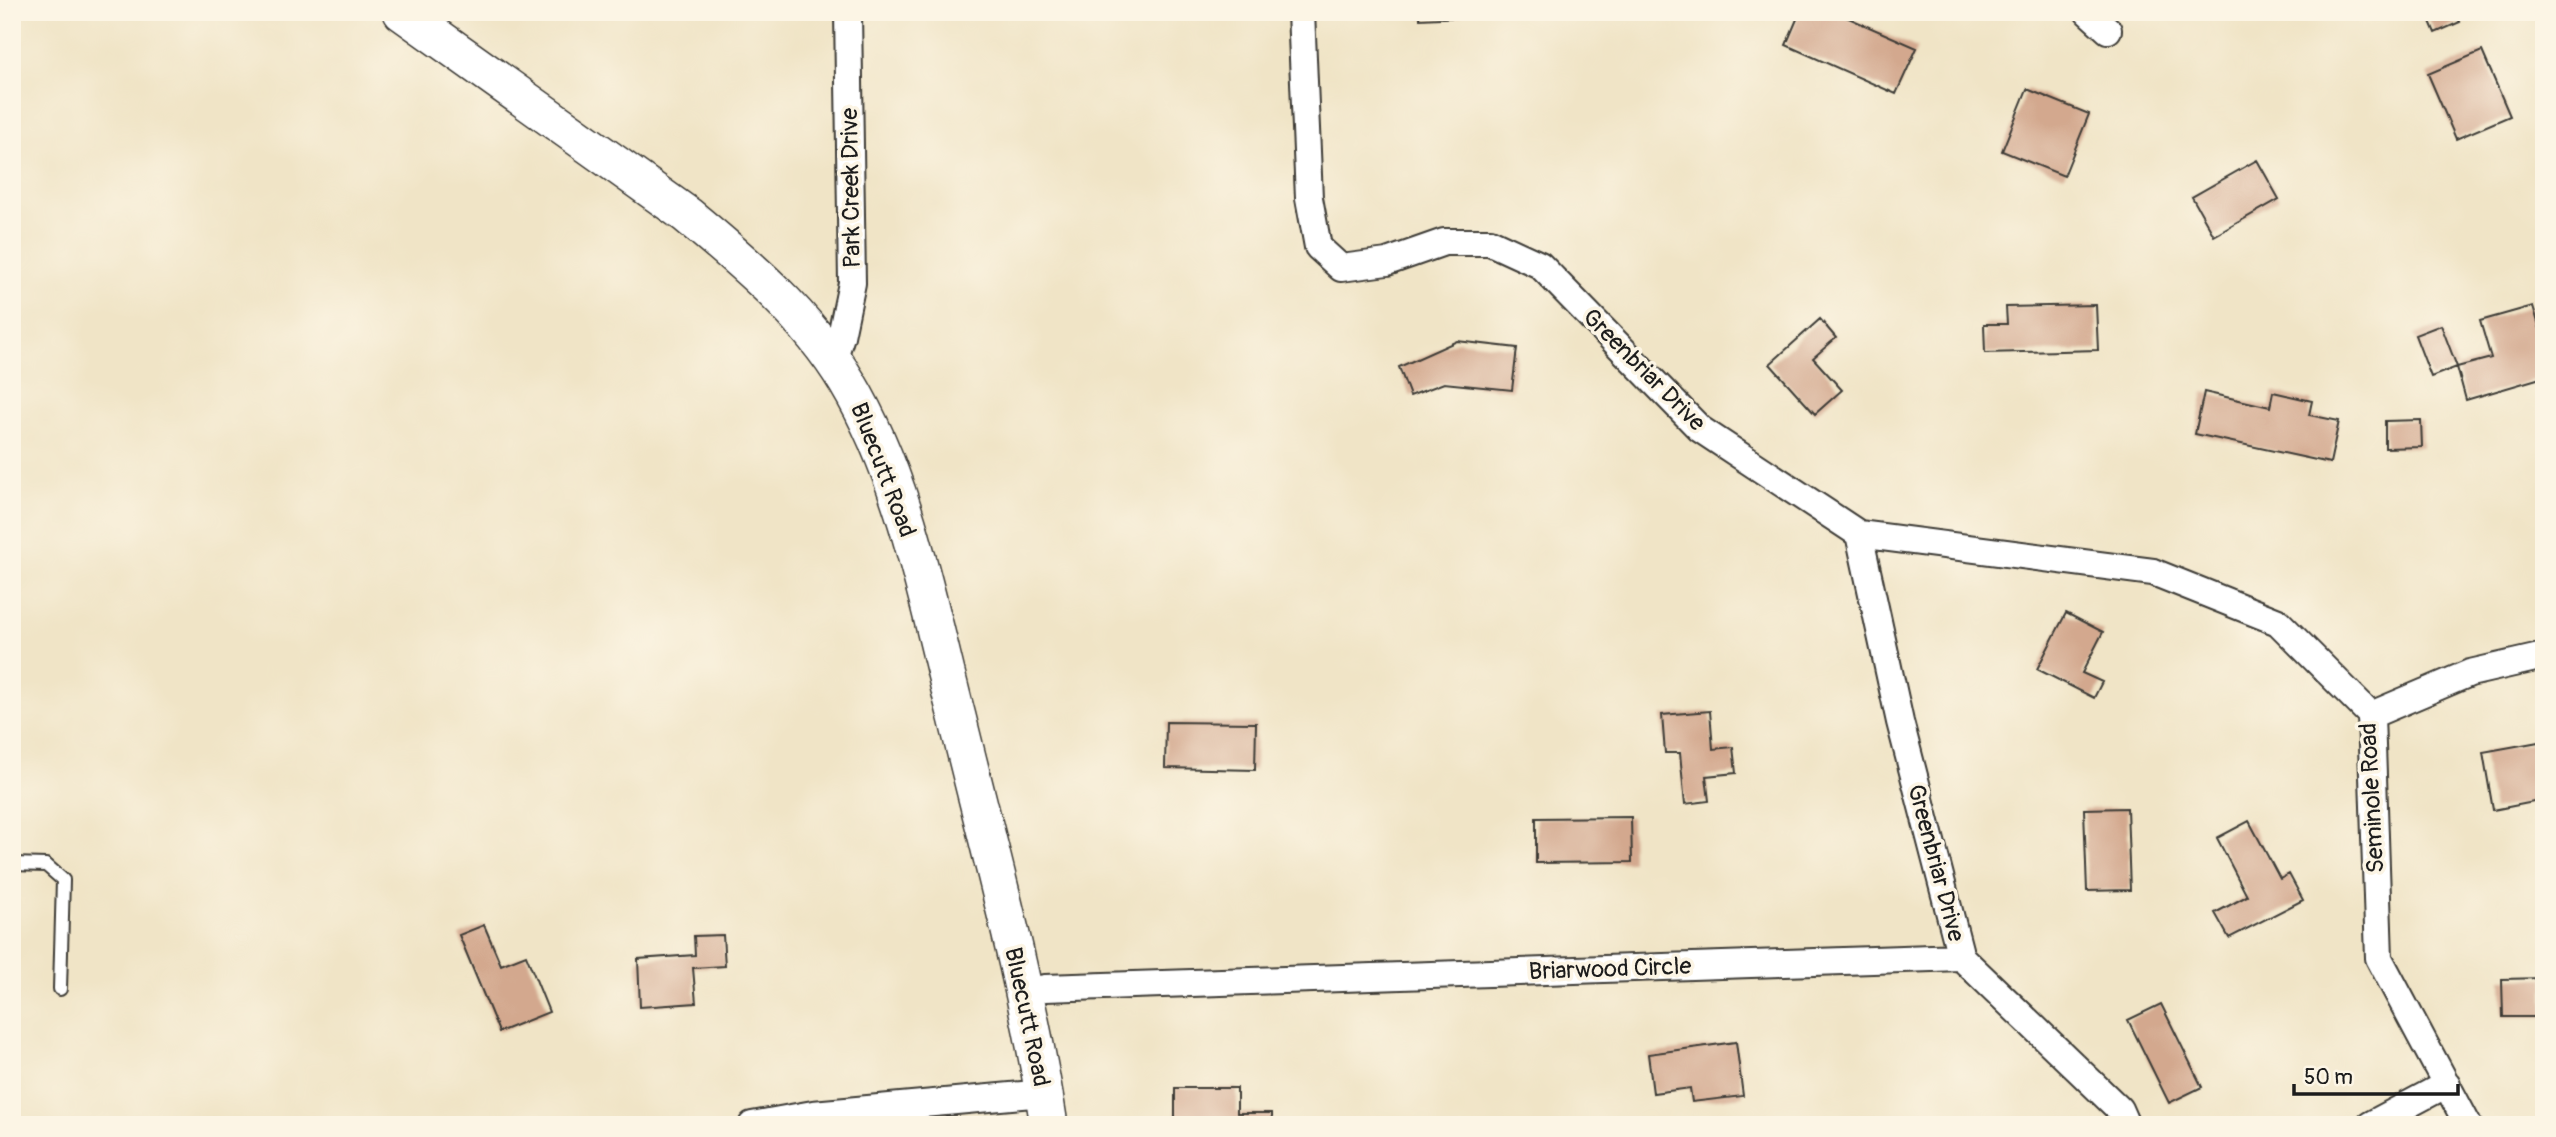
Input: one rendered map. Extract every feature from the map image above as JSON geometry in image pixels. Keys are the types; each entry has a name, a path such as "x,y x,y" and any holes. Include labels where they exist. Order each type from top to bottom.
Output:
{"street":[{"name":"Bluecutt Road","path":"402,12 687,215 779,295 833,360 875,438 909,535 1023,992 1047,1109"},
{"name":"Park Creek Drive","path":"833,360 852,283 848,12"},
{"name":"Greenbriar Drive","path":"1301,12 1310,198 1318,247 1341,268 1387,262 1444,242 1490,242 1541,265 1700,429 1859,534 1900,722 1961,957"},
{"path":"2088,12 2108,30"},
{"name":"Seminole Road","path":"1859,534 2153,572 2278,622 2371,715 2379,958 2468,1125"},
{"path":"2371,715 2470,673 2544,656"},
{"path":"1961,957 2119,1109 2126,1125"},
{"name":"Briarwood Circle","path":"1023,992 1059,988 1961,957"},
{"path":"2370,1125 2447,1084"},
{"path":"752,1125 813,1114 1047,1109"}],"lane":[{"path":"12,864 46,864 63,880 60,989"}],"building":[{"path":"1420,12 1460,12 1461,17 1420,19"},
{"path":"1800,12 1835,12 1917,48 1896,94 1786,45"},
{"path":"2426,12 2455,12 2460,22 2435,33"},
{"path":"2482,51 2510,116 2456,139 2428,74"},
{"path":"2027,89 2089,114 2064,176 2002,151"},
{"path":"2257,160 2279,199 2214,236 2192,197"},
{"path":"2096,305 2098,350 1985,353 1984,324 2007,324 2006,307"},
{"path":"2533,306 2544,342 2544,377 2466,400 2457,367 2491,358 2480,321"},
{"path":"1820,319 1836,338 1813,358 1842,390 1815,414 1770,364"},
{"path":"2441,325 2457,367 2431,377 2415,335"},
{"path":"1457,341 1517,348 1512,390 1444,383 1410,396 1399,367"},
{"path":"2204,392 2270,407 2273,392 2312,401 2309,415 2339,421 2330,463 2195,434"},
{"path":"2421,420 2422,447 2385,448 2385,421"},
{"path":"2066,613 2103,632 2082,673 2102,682 2094,698 2037,669"},
{"path":"1710,711 1713,749 1733,747 1736,773 1706,776 1709,801 1685,804 1680,753 1665,753 1662,715"},
{"path":"1166,722 1256,723 1255,770 1165,768"},
{"path":"2544,741 2544,800 2493,810 2483,752"},
{"path":"2127,808 2130,890 2087,891 2084,809"},
{"path":"1631,817 1632,862 1536,863 1536,818"},
{"path":"2249,821 2280,879 2289,874 2303,900 2229,938 2215,913 2247,896 2217,838"},
{"path":"484,925 501,965 526,955 549,1012 499,1032 459,935"},
{"path":"723,935 725,966 693,968 696,1003 640,1007 638,959 695,955 694,936"},
{"path":"2544,978 2544,1017 2503,1017 2502,979"},
{"path":"2161,1004 2202,1087 2169,1103 2128,1020"},
{"path":"1736,1042 1743,1096 1692,1102 1690,1088 1653,1093 1648,1054"},
{"path":"1175,1088 1237,1088 1237,1113 1272,1113 1272,1125 1175,1125"}]}
